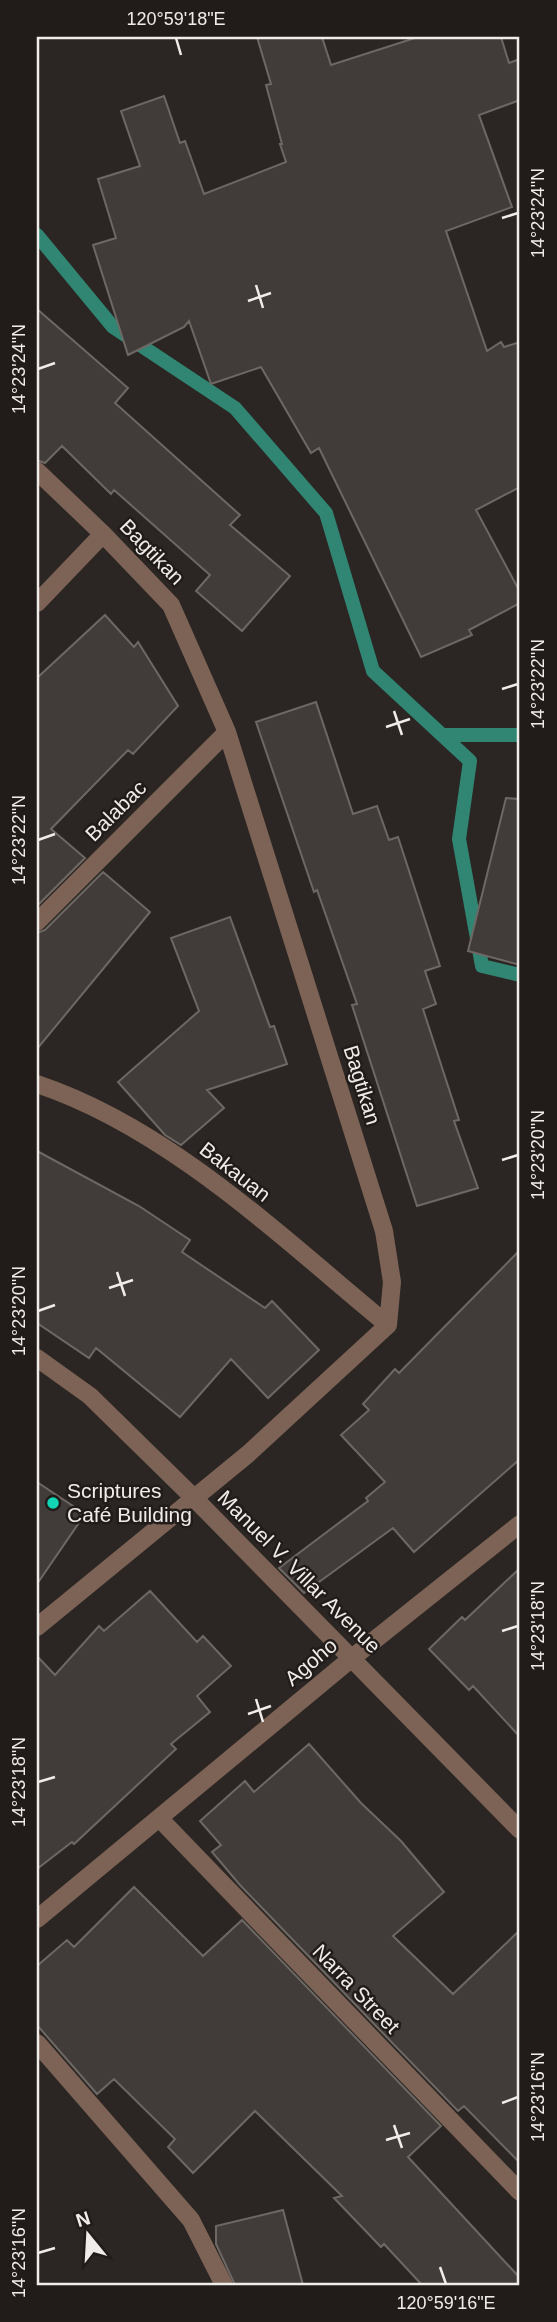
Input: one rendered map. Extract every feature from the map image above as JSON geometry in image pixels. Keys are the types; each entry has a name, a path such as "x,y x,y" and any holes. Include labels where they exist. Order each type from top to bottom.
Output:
{"street":[{"name":"Bagtikan","path":"37,471 103,534 171,605 227,732 384,1231 392,1283 388,1325"},
{"path":"37,603 103,534"},
{"name":"Balabac","path":"37,922 227,732"},
{"name":"Bakauan","path":"37,1084 74,1097 140,1133 201,1172 388,1325"},
{"path":"37,1628 247,1454 388,1325"},
{"name":"Manuel V. Villar Avenue","path":"37,1358 90,1396 520,1830"},
{"name":"Agoho","path":"37,1919 352,1658 520,1524"},
{"name":"Narra Street","path":"159,1818 520,2192"},
{"path":"37,2043 191,2220 224,2285"}],"building":[{"path":"257,37 322,37 331,65 418,37 501,37 509,63 520,59 520,100 479,115 512,207 446,231 487,351 501,342 504,347 520,342 520,487 476,510 520,592 520,603 469,630 472,635 421,657 319,448 311,453 261,367 211,384 189,321 184,327 128,355 93,245 116,238 98,179 140,166 121,111 164,96 180,143 185,141 204,194 286,162 266,85 271,84"},
{"path":"37,309 128,388 115,403 240,515 230,525 290,576 242,631 196,591 210,575 114,490 111,494 62,446 45,463 37,460"},
{"path":"105,615 134,647 138,642 178,706 133,754 128,750 51,829 85,858 37,906 37,678"},
{"path":"316,702 353,814 377,806 389,840 398,837 440,966 425,971 436,1004 423,1009 459,1120 454,1121 478,1188 417,1206 352,1005 357,1004 317,890 314,892 256,722"},
{"path":"506,798 520,799 520,965 468,951"},
{"path":"103,872 150,912 37,1049 37,933 45,930"},
{"path":"230,917 270,1027 274,1026 287,1064 207,1090 224,1108 181,1145 165,1135 118,1082 199,1011 171,938"},
{"path":"37,1151 139,1206 190,1240 182,1252 265,1308 272,1301 319,1350 268,1398 231,1359 180,1417 96,1348 89,1358 37,1323"},
{"path":"520,1250 520,1459 414,1552 393,1528 304,1593 279,1568 368,1501 366,1498 385,1482 341,1435 369,1410 363,1404 395,1369 399,1373"},
{"name":"Scriptures Café Building","path":"37,1482 85,1514 37,1584"},
{"path":"520,1568 520,1737 473,1686 469,1690 429,1649 462,1617 465,1620"},
{"path":"150,1591 197,1642 203,1636 231,1666 197,1696 210,1712 171,1744 176,1749 74,1844 72,1842 37,1869 37,1656 55,1675 99,1626 104,1631"},
{"path":"309,1744 361,1803 401,1841 444,1892 393,1936 453,1994 520,1930 520,2163 464,2106 458,2111 240,1885 212,1852 221,1845 200,1821 245,1781 254,1792"},
{"path":"134,1887 203,1956 242,1920 441,2126 408,2157 520,2278 520,2285 422,2285 384,2244 381,2247 334,2198 342,2196 255,2111 193,2173 168,2147 175,2139 114,2079 97,2094 37,2025 37,1966 67,1940 74,1947"},
{"path":"283,2210 303,2285 235,2285 216,2244 216,2226"}],"waterway":[{"path":"37,235 113,327 235,408 326,513 373,671 470,761 459,839 482,966 520,975"},
{"path":"442,735 520,735"}],"place":[{"name":"Scriptures Café Building","path":"53,1503"}]}
